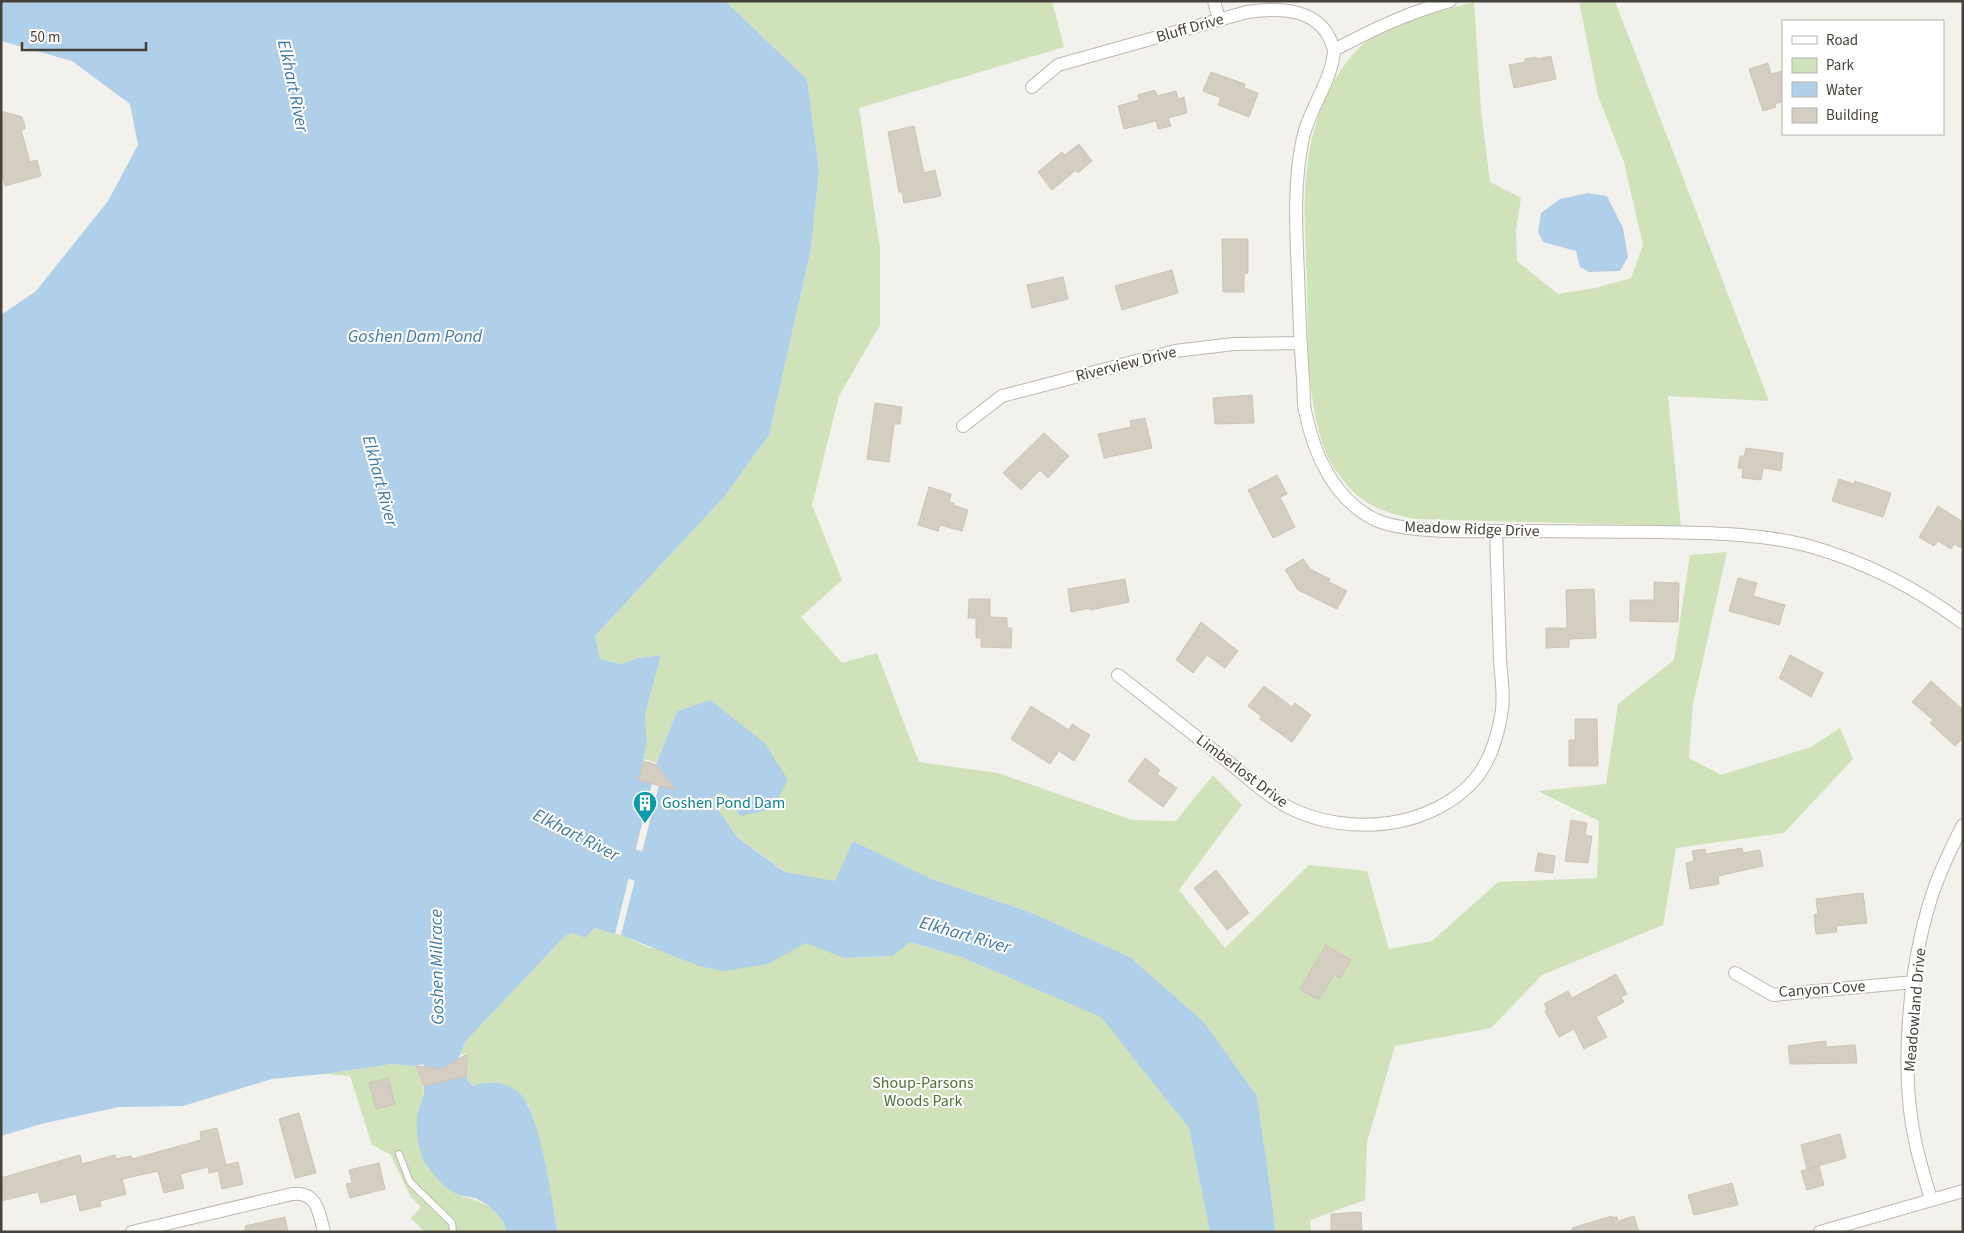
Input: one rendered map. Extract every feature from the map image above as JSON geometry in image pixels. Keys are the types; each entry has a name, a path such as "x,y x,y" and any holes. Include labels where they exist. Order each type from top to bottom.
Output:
{"street":[{"path":"1214,1 1219,19"},
{"path":"1334,50 1389,22 1450,1"},
{"name":"Bluff Drive","path":"1032,87 1058,65 1219,19 1270,9 1287,9 1304,14 1318,23 1328,33 1334,50"},
{"name":"Meadow Ridge Drive","path":"1334,50 1332,65 1303,135 1297,169 1296,202 1305,410 1313,441 1326,472 1340,493 1360,511 1377,520 1397,526 1496,531 1708,533 1758,537 1808,546 1849,559 1888,575 1931,599 1963,622"},
{"name":"Riverview Drive","path":"963,426 1002,396 1175,351 1234,344 1301,343"},
{"name":"Limberlost Drive","path":"1118,675 1260,788 1291,809 1322,819 1349,824 1380,823 1417,817 1448,803 1473,784 1486,766 1494,745 1502,714 1496,531"},
{"name":"Meadowland Drive","path":"1931,1200 1916,1144 1910,1106 1908,1067 1914,982 1922,935 1932,895 1963,825"},
{"name":"Canyon Cove","path":"1735,974 1773,995 1914,982"},
{"path":"1820,1232 1963,1191"},
{"path":"132,1232 292,1194 308,1195 317,1207 324,1232"}],"lane":[{"path":"399,1154 410,1182 452,1223 453,1232"}],"green space":[{"path":"725,1 1052,1 1064,47 859,108 880,248 880,325 839,396 812,505 842,580 801,617 842,663 877,653 919,762 998,773 1132,820 1176,821 1213,775 1242,805 1179,890 1225,948 1309,865 1367,871 1389,949 1432,941 1498,882 1597,878 1599,821 1538,791 1606,784 1618,704 1674,660 1690,555 1727,552 1693,704 1689,758 1721,775 1811,747 1840,728 1853,759 1784,833 1676,848 1663,925 1542,975 1491,1028 1395,1046 1367,1142 1365,1200 1310,1220 1311,1232 1275,1232 1257,1096 1204,1022 1130,957 1027,911 932,879 853,841 835,882 786,872 737,837 711,799 719,793 727,795 714,704 710,700 677,711 657,763 644,759 647,744 645,715 661,655 638,658 621,664 600,659 595,636 724,497 769,435 811,249 819,170 807,79"},
{"path":"1579,1 1615,1 1769,401 1668,396 1681,526 1415,519 1380,509 1362,499 1345,483 1337,472 1327,453 1319,431 1310,380 1305,189 1309,152 1320,111 1335,79 1348,60 1367,42 1380,33 1411,20 1474,2 1481,110 1490,182 1521,198 1516,230 1517,261 1558,294 1595,288 1631,278 1643,245 1624,162 1598,96"},
{"name":"Shoup-Parsons Woods Park","path":"595,928 621,935 650,948 768,964 806,942 844,958 893,956 910,942 964,958 1102,1017 1189,1128 1210,1232 558,1232 537,1130 528,1104 478,1085 473,1086 468,1081 467,1053 459,1055 466,1041 565,936 572,933 585,938"},
{"path":"392,1064 415,1066 424,1088 418,1110 463,1197 478,1201 491,1208 501,1219 507,1232 425,1232 411,1218 421,1207 411,1197 390,1154 372,1145 350,1076 324,1074"}],"water":[{"name":"Goshen Dam Pond","path":"1,1 725,1 807,79 819,170 811,249 769,435 724,497 595,636 600,659 621,664 638,658 661,655 645,715 647,744 639,780 652,783 615,934 595,928 585,938 572,933 565,936 466,1041 460,1056 451,1066 439,1069 426,1068 423,1064 415,1066 392,1064 272,1079 183,1106 119,1107 41,1124 1,1136 1,315 36,291 108,201 138,145 130,104 72,61 1,41"},
{"path":"1588,193 1607,196 1623,228 1628,257 1620,271 1589,272 1580,267 1576,251 1543,242 1538,232 1541,213 1560,199"},
{"path":"710,700 765,743 788,780 772,809 740,816 727,795 719,793 711,799 737,837 785,872 835,881 853,841 932,879 1027,911 1130,957 1204,1022 1257,1096 1275,1232 1210,1232 1189,1128 1101,1017 964,958 910,942 893,956 844,958 806,943 768,964 724,971 699,966 621,935 659,785 675,789 656,765 677,711"},
{"path":"467,1076 468,1081 473,1086 496,1083 513,1088 526,1102 539,1136 558,1232 507,1232 500,1217 491,1208 477,1199 460,1195 450,1190 435,1176 426,1164 420,1148 417,1127 417,1117 424,1086"}],"building":[{"path":"1551,56 1556,79 1514,88 1509,65 1525,62 1525,59"},
{"path":"1768,63 1771,74 1782,71 1782,102 1775,104 1776,107 1763,111 1749,69"},
{"path":"1211,72 1245,84 1244,88 1258,93 1249,117 1218,105 1221,98 1203,91"},
{"path":"1155,90 1157,96 1176,91 1178,99 1184,97 1187,113 1168,118 1171,126 1158,129 1156,121 1124,129 1118,106 1139,100 1138,95"},
{"path":"1,111 22,117 25,129 21,130 30,162 37,160 41,176 5,186 1,172"},
{"path":"914,126 924,173 935,170 941,196 904,203 902,192 899,192 888,132"},
{"path":"1079,144 1092,161 1078,173 1076,170 1052,190 1038,172 1062,152 1065,155"},
{"path":"1222,239 1248,239 1248,273 1244,274 1244,292 1223,292"},
{"path":"1172,270 1178,293 1122,310 1115,286"},
{"path":"1063,277 1068,299 1032,308 1027,285"},
{"path":"1252,395 1254,423 1215,424 1213,398"},
{"path":"875,403 902,407 900,424 894,424 889,462 867,459"},
{"path":"1145,418 1152,448 1104,458 1098,434 1131,427 1130,421"},
{"path":"1044,433 1069,456 1048,478 1040,470 1021,490 1003,473"},
{"path":"1746,448 1783,453 1781,471 1763,468 1761,480 1742,478 1743,469 1738,468 1740,456 1744,456"},
{"path":"1277,475 1287,494 1280,497 1295,527 1273,538 1248,490"},
{"path":"1839,479 1854,484 1855,481 1891,493 1883,517 1832,501"},
{"path":"929,487 951,494 949,502 968,510 962,531 940,525 938,531 918,525"},
{"path":"1938,506 1963,522 1963,549 1954,544 1951,549 1938,541 1934,546 1919,537"},
{"path":"1303,559 1310,569 1330,579 1329,582 1347,591 1337,609 1298,590 1285,570"},
{"path":"1738,578 1757,583 1753,596 1785,605 1779,625 1729,611"},
{"path":"1125,579 1129,602 1071,612 1068,589"},
{"path":"1654,582 1679,583 1678,622 1630,621 1630,600 1654,600"},
{"path":"1594,589 1596,638 1569,639 1569,647 1546,648 1546,628 1567,628 1566,590"},
{"path":"969,599 990,599 990,617 1007,618 1007,628 1012,628 1011,648 981,647 981,638 976,638 976,618 968,618"},
{"path":"1201,622 1238,651 1225,668 1207,655 1193,673 1176,660"},
{"path":"1790,655 1823,673 1811,697 1779,678"},
{"path":"1931,681 1963,710 1963,738 1955,746 1930,723 1933,720 1912,702"},
{"path":"1264,686 1292,707 1295,703 1311,715 1292,742 1260,719 1261,716 1248,706"},
{"path":"1031,706 1069,730 1072,724 1090,735 1074,761 1059,751 1050,764 1011,739"},
{"path":"1575,719 1597,719 1598,766 1569,766 1569,740 1575,740"},
{"path":"1145,758 1160,770 1157,774 1177,788 1163,807 1128,781"},
{"path":"644,761 656,765 676,790 638,780"},
{"path":"1571,820 1587,823 1585,835 1592,836 1588,863 1565,861"},
{"path":"1742,848 1743,853 1760,850 1763,866 1718,876 1719,884 1690,889 1686,863 1694,861 1692,851 1705,849 1706,854"},
{"path":"1538,853 1555,856 1553,873 1535,871"},
{"path":"1216,870 1249,913 1227,930 1194,888"},
{"path":"1863,893 1867,923 1836,926 1837,932 1816,934 1814,915 1818,914 1816,899"},
{"path":"1326,945 1351,960 1340,978 1334,975 1318,1000 1300,989"},
{"path":"1616,974 1627,994 1621,997 1624,1002 1596,1017 1607,1037 1584,1049 1574,1029 1559,1037 1545,1011 1547,1009 1544,1004 1568,991 1572,998"},
{"path":"1826,1041 1826,1047 1855,1045 1857,1063 1790,1064 1788,1046"},
{"path":"467,1054 467,1076 424,1086 416,1066 442,1069"},
{"path":"388,1078 395,1104 376,1109 369,1083"},
{"path":"299,1113 316,1173 295,1178 279,1119"},
{"path":"217,1128 226,1165 238,1162 243,1184 222,1189 218,1171 209,1173 208,1167 180,1174 184,1188 164,1193 158,1171 122,1179 126,1194 100,1201 101,1206 80,1211 76,1194 41,1203 38,1192 1,1201 1,1178 80,1155 82,1164 115,1155 116,1159 131,1156 132,1159 201,1140 200,1132"},
{"path":"1840,1134 1846,1158 1807,1169 1801,1145"},
{"path":"379,1163 385,1189 350,1198 346,1184 352,1183 349,1170"},
{"path":"1819,1166 1824,1185 1807,1190 1801,1171"},
{"path":"1732,1183 1738,1205 1694,1215 1688,1195"},
{"path":"1361,1212 1362,1232 1331,1232 1331,1214"},
{"path":"1612,1216 1612,1218 1617,1217 1618,1221 1634,1216 1639,1232 1572,1232 1572,1228"},
{"path":"285,1217 288,1232 245,1232 245,1226"}],"waterway":[{"name":"Elkhart River","path":"595,845 632,864 677,879"}],"place":[{"name":"Goshen Pond Dam","path":"645,824"}],"water label":[{"name":"Goshen Millrace","path":"437,967"}]}
